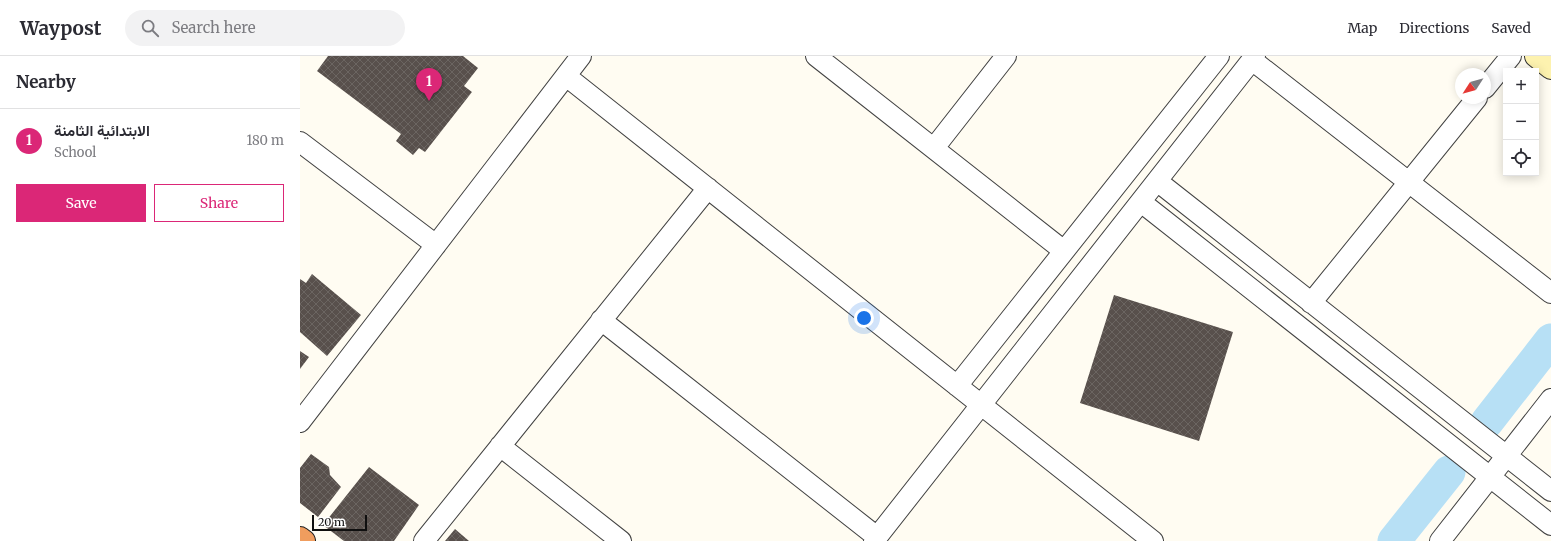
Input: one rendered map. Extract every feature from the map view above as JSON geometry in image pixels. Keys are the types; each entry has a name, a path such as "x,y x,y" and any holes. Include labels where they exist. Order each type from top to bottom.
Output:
{"highway":[{"path":"300,538 304,541"}],"street":[{"path":"300,422 581,56"},
{"path":"816,56 1064,251"},
{"path":"934,148 1006,56"},
{"path":"957,386 1219,56"},
{"path":"1491,81 1511,56"},
{"path":"1536,56 1551,68"},
{"path":"601,320 876,539 1253,58 1551,293"},
{"path":"566,76 1153,541"},
{"path":"1311,303 1472,104"},
{"path":"300,142 436,245"},
{"path":"1157,181 1551,491"},
{"path":"424,541 708,188"},
{"path":"1141,202 1551,525"},
{"path":"1440,541 1489,476 1551,399"},
{"path":"500,446 621,541"}],"building":[{"path":"328,56 463,56 478,68 464,86 472,92 425,152 419,148 413,155 396,141 401,134 317,71"},
{"path":"312,274 361,315 327,356 300,332 300,279 306,283"},
{"path":"1114,295 1233,332 1199,441 1080,403"},
{"path":"300,351 309,357 300,369"},
{"path":"311,454 329,467 330,475 341,487 318,517 300,503 300,468"},
{"path":"369,467 419,505 394,541 344,541 323,525"},
{"path":"455,529 469,541 445,541"}],"waterway":[{"path":"1487,422 1551,340"},
{"path":"1394,541 1449,472"}],"place":[{"name":"الابتدائية الثامنة","path":"429,101"}]}
